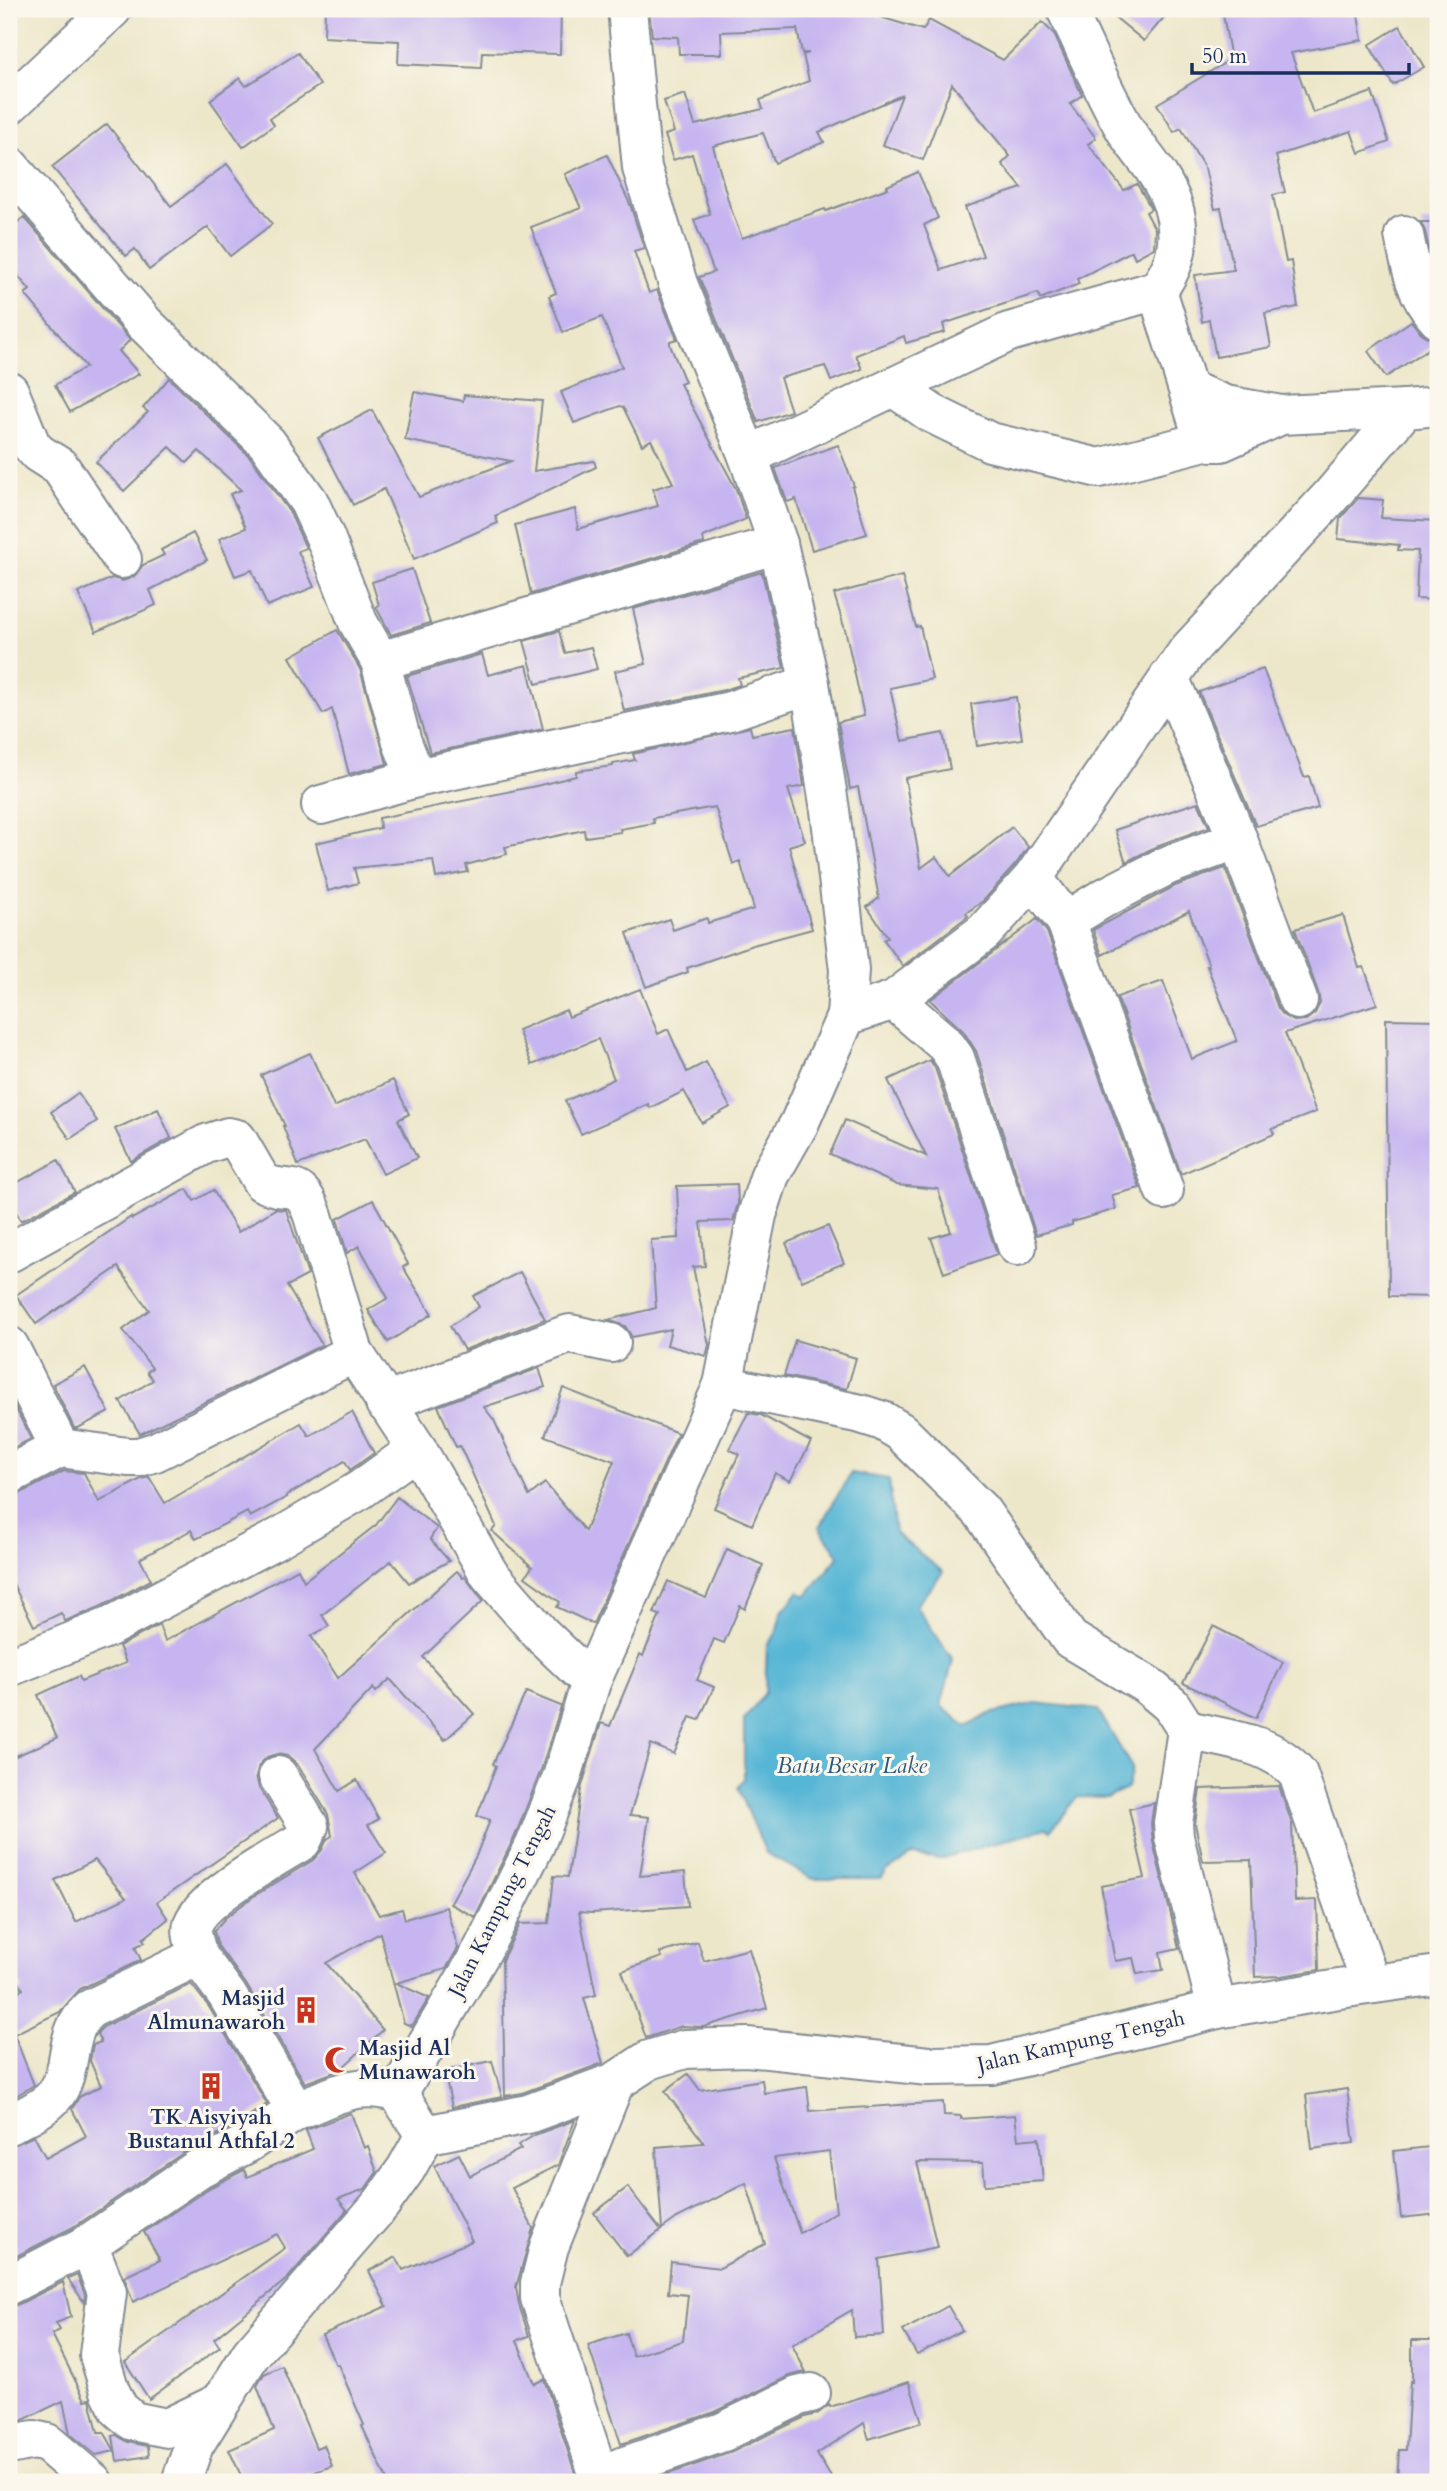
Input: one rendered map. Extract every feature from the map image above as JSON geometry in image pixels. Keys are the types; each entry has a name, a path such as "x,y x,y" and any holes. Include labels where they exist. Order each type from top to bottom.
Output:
{"street":[{"path":"9,105 112,9"},
{"name":"Jalan Kampung Tengah","path":"398,2092 483,1949 534,1845 562,1777 591,1682 723,1385 757,1215 770,1175 799,1124 846,1016 849,970 830,810 810,684 778,544 748,456 678,284 642,168 626,9"},
{"path":"748,456 1009,332 1157,290 1169,275 1178,244 1177,224 1171,200 1161,178 1123,126 1066,9"},
{"path":"9,166 144,323 267,443 309,502 326,537 358,622 380,661 402,741 416,778"},
{"path":"1405,235 1416,286 1438,319"},
{"path":"1157,290 1201,432 1209,440 1221,442 1281,415"},
{"path":"892,387 931,413 990,442 1099,468 1209,440"},
{"path":"1189,390 1225,405 1281,415 1422,407"},
{"path":"9,391 31,445 38,453 60,467 122,559"},
{"path":"846,1016 894,1000 984,932 1033,878 1187,652 1330,497 1422,407"},
{"path":"380,661 778,544"},
{"path":"1169,677 1238,840 1298,1000"},
{"path":"321,805 416,778 730,710 810,684"},
{"path":"1066,921 1166,866 1238,840"},
{"path":"1033,878 1066,921 1164,1190"},
{"path":"894,1000 945,1044 955,1058 1017,1246"},
{"path":"9,1253 206,1144 228,1137 237,1139 262,1182 298,1189 304,1197 313,1216 354,1353 417,1449 489,1574 541,1634 591,1682"},
{"path":"385,1404 569,1334 611,1343"},
{"path":"9,1346 60,1448"},
{"path":"9,1475 60,1448 139,1457 155,1452 354,1353"},
{"path":"723,1385 861,1414 883,1421 901,1432 981,1511 1070,1639 1147,1685 1171,1705 1187,1730 1173,1823 1174,1837 1217,2010"},
{"path":"9,1667 109,1627 280,1537 360,1490 417,1449"},
{"path":"1187,1730 1268,1749 1292,1766 1298,1774 1371,1984"},
{"path":"278,1776 309,1826 306,1834 302,1841 233,1883 197,1916 191,1932 198,1956 227,1995 296,2111"},
{"path":"9,2125 44,2105 55,2095 62,2083 72,2035 81,2017 90,2009 198,1956"},
{"name":"Jalan Kampung Tengah","path":"425,2135 528,2114 615,2082 649,2060 685,2049 747,2047 929,2066 992,2065 1217,2010 1438,1975"},
{"path":"615,2082 549,2247 540,2283 540,2298 600,2479 723,2432 798,2396 810,2393"},
{"path":"9,2286 88,2244 198,2169 248,2143 296,2111 358,2087 377,2087 398,2092 425,2135 406,2169 381,2204 251,2354 194,2445 181,2482"},
{"path":"88,2244 107,2292 99,2355 110,2392 120,2409 133,2421 167,2428 219,2403"},
{"path":"9,2445 34,2440 47,2443 93,2482"}],"water":[{"name":"Batu Besar Lake","path":"851,1473 889,1479 895,1533 943,1572 916,1606 953,1660 941,1706 967,1727 989,1714 1036,1703 1098,1710 1132,1768 1127,1789 1108,1798 1077,1797 1050,1831 1046,1828 940,1859 912,1855 887,1871 881,1879 813,1879 766,1853 738,1788 744,1780 744,1719 765,1693 767,1645 776,1634 781,1613 799,1591 806,1596 839,1556 819,1527"}],"building":[{"path":"325,9 561,9 560,54 482,52 481,68 398,64 399,41 324,37"},
{"path":"649,9 854,9 923,30 929,20 1003,60 1042,22 1054,34 1082,95 1070,104 1096,138 1088,144 1124,190 1137,184 1151,209 1146,212 1155,229 1154,248 1135,258 1132,251 1077,279 1079,284 1040,299 1038,293 943,324 945,332 906,343 904,336 856,355 862,369 831,381 825,366 780,378 791,411 758,422 699,277 714,272 694,220 710,214 692,154 673,160 665,135 674,132 664,101 685,94 695,125 763,109 760,100 809,81 803,55 809,53 802,53 797,29 721,32 722,54 679,54 678,37 652,36","holes":["952,84 1010,156 1002,164 1022,188 965,207 983,256 941,270 924,225 938,218 918,172 887,186 888,188 742,238 730,207 713,146 763,133 775,163 824,142 819,132 902,95 883,145 923,160"]},
{"path":"1105,9 1171,9 1144,41"},
{"path":"1222,9 1357,9 1362,40 1291,53 1313,113 1372,92 1389,142 1359,153 1351,131 1276,156 1285,192 1273,195 1286,262 1291,261 1298,307 1265,313 1271,347 1216,357 1209,320 1202,322 1195,275 1234,270 1221,208 1215,209 1205,169 1181,128 1174,132 1157,104 1231,59"},
{"path":"1400,26 1424,67 1393,85 1369,45"},
{"path":"298,53 320,85 270,118 274,125 243,147 210,100 240,78 246,86"},
{"path":"107,124 171,206 227,164 272,224 230,256 208,227 149,270 135,249 126,256 52,167"},
{"path":"607,155 630,204 644,248 634,251 649,293 657,290 677,339 670,341 670,345 685,382 680,384 736,489 746,519 703,537 704,543 531,594 515,525 575,509 578,529 658,506 653,489 673,483 651,440 642,445 623,407 574,423 561,392 622,367 602,317 563,332 549,296 556,293 531,227 581,208 565,174"},
{"path":"24,217 130,340 119,351 139,374 70,412 55,385 86,367 25,294 30,290 9,265 9,229"},
{"path":"1421,222 1438,222 1438,262 1432,262"},
{"path":"1411,321 1422,334 1437,343 1386,377 1368,351"},
{"path":"169,378 250,457 290,513 306,548 298,551 314,587 267,606 252,570 235,576 219,539 246,528 230,494 241,490 199,451 187,463 170,447 124,491 96,462 148,412 143,408"},
{"path":"414,392 463,401 464,395 542,401 534,471 594,461 596,467 495,516 498,523 414,559 384,489 353,505 318,438 372,410 419,497 511,461 405,440"},
{"path":"838,445 854,486 852,487 867,534 812,550 796,499 787,502 775,468"},
{"path":"1358,498 1383,500 1381,518 1438,521 1438,600 1416,599 1418,551 1398,550 1399,545 1338,539 1340,519"},
{"path":"193,533 207,560 150,590 156,605 96,632 78,593 112,578 123,581 134,577 143,565 164,555 161,550"},
{"path":"412,569 430,623 391,635 376,607 379,605 372,582"},
{"path":"762,572 784,668 738,678 740,685 724,690 624,711 615,671 646,664 633,609"},
{"path":"902,576 916,627 920,626 932,679 890,688 902,741 943,733 950,769 905,778 921,868 936,857 950,876 1012,827 1028,847 983,901 966,913 968,916 903,966 884,940 888,937 867,907 879,898 858,787 850,789 838,722 864,716 846,633 834,594"},
{"path":"337,630 360,669 387,764 349,774 332,709 323,714 290,657"},
{"path":"559,631 565,653 591,647 597,669 536,684 524,641"},
{"path":"482,654 488,675 527,665 543,729 430,753 407,676"},
{"path":"1263,669 1304,777 1309,776 1318,808 1256,826 1199,692"},
{"path":"1016,697 1022,739 977,746 971,704"},
{"path":"750,727 752,735 795,727 804,786 788,789 805,841 789,846 812,929 753,945 687,968 688,972 646,987 627,933 669,919 673,930 707,918 708,923 754,909 740,861 733,864 715,807 653,818 654,823 620,829 621,832 585,837 584,830 505,847 507,854 466,865 468,872 436,878 433,860 354,868 358,883 328,891 316,843 380,828 379,818 536,786 576,776 576,771 635,760 633,754"},
{"path":"1198,802 1209,827 1159,845 1126,862 1115,830"},
{"path":"1225,868 1278,1008 1284,1016 1294,1021 1306,1020 1315,1013 1320,1003 1295,929 1343,915 1359,968 1364,967 1377,1004 1285,1033 1316,1112 1272,1129 1274,1134 1181,1174 1117,997 1163,981 1192,1059 1237,1041 1207,966 1189,911 1102,955 1093,930 1175,886"},
{"path":"1037,919 1047,932 1140,1188 1112,1195 1116,1209 1036,1235 976,1051 963,1031 930,1000"},
{"path":"640,989 658,1034 668,1029 687,1072 706,1062 730,1107 702,1123 684,1091 650,1108 648,1104 581,1134 565,1101 614,1079 598,1039 532,1065 518,1030 566,1010 569,1017"},
{"path":"1386,1019 1438,1020 1438,1297 1389,1296"},
{"path":"310,1053 334,1107 393,1080 409,1114 398,1120 417,1158 383,1174 365,1139 298,1165 285,1126 261,1075"},
{"path":"930,1060 935,1068 997,1254 944,1273 931,1238 951,1232 938,1189 897,1185 830,1154 845,1120 926,1156 888,1080"},
{"path":"78,1093 97,1121 70,1139 51,1112"},
{"path":"158,1109 171,1138 131,1161 115,1129"},
{"path":"58,1160 75,1192 21,1221 9,1198 9,1187"},
{"path":"737,1184 738,1203 733,1221 701,1222 705,1266 693,1267 709,1345 706,1356 667,1345 671,1329 632,1337 625,1326 608,1320 656,1308 651,1240 679,1238 677,1186"},
{"path":"187,1189 194,1201 213,1190 238,1232 275,1209 286,1210 308,1275 287,1286 322,1345 140,1434 120,1401 153,1380 147,1372 152,1368 123,1330 149,1310 118,1267 36,1324 16,1295 131,1217 132,1219"},
{"path":"373,1200 408,1264 403,1267 432,1314 388,1342 368,1310 388,1298 359,1246 347,1253 337,1219"},
{"path":"828,1226 844,1263 802,1281 786,1243"},
{"path":"520,1272 545,1319 464,1350 450,1326 479,1307 473,1296"},
{"path":"795,1340 856,1358 847,1389 784,1376"},
{"path":"85,1367 109,1412 74,1428 53,1384"},
{"path":"539,1368 545,1387 484,1407 494,1420 529,1496 545,1483 585,1531 614,1461 545,1436 563,1388 678,1433 593,1624 557,1607 560,1602 525,1577 532,1567 492,1531 496,1526 460,1446 456,1447 438,1406"},
{"path":"14,1405 31,1439 9,1450 9,1408"},
{"path":"352,1412 374,1453 350,1470 345,1461 250,1517 247,1512 196,1539 191,1530 140,1559 151,1580 100,1607 65,1621 61,1613 34,1626 9,1576 9,1497 64,1471 84,1473 99,1502 149,1477 165,1503 301,1423 309,1436"},
{"path":"748,1413 761,1415 811,1442 790,1481 775,1473 752,1525 714,1508 739,1454 729,1449"},
{"path":"397,1497 437,1528 430,1539 449,1561 409,1583 391,1561 322,1615 329,1626 311,1636 338,1678 457,1571 465,1577 483,1601 423,1657 474,1714 445,1740 390,1679 376,1692 373,1688 315,1749 339,1791 357,1780 379,1819 368,1825 386,1853 355,1873 379,1915 402,1909 405,1919 446,1907 458,1948 446,1969 396,1983 429,1998 412,2026 404,2023 380,1933 326,1963 383,2030 340,2070 305,2083 246,1984 218,1946 214,1931 225,1918 254,1896 313,1860 332,1836 328,1814 297,1764 288,1756 277,1754 267,1757 259,1765 256,1776 259,1788 278,1818 157,1902 168,1919 143,1939 145,1942 135,1947 141,1960 80,1989 60,2012 14,2034 34,2085 9,2100 9,1996 23,1989 9,1967 9,1759 57,1738 38,1695 79,1676 81,1681 126,1663 119,1646 159,1625 165,1641 298,1569 304,1581 376,1525","holes":["95,1860 126,1898 76,1922 55,1880"]},
{"path":"727,1549 763,1565 745,1609 740,1606 724,1643 714,1639 697,1680 714,1687 699,1720 690,1717 674,1754 651,1744 630,1815 649,1817 640,1876 685,1872 688,1906 579,1912 596,1995 584,1998 603,2063 522,2093 505,2096 502,1960 520,1924 549,1923 554,1876 568,1877 581,1789 601,1723 610,1726 640,1654 643,1656 660,1615 654,1613 668,1581 706,1598"},
{"path":"1213,1626 1283,1662 1256,1718 1183,1683"},
{"path":"526,1692 561,1706 541,1770 515,1836 475,1917 450,1904 476,1856 490,1820 477,1816 496,1766 493,1764"},
{"path":"1279,1786 1292,1824 1295,1901 1317,1900 1319,1970 1255,1977 1251,1860 1203,1861 1195,1824 1200,1789"},
{"path":"1154,1803 1151,1824 1153,1842 1179,1948 1160,1952 1163,1970 1137,1974 1133,1958 1115,1961 1101,1886 1145,1878 1129,1809"},
{"path":"698,1942 704,1961 749,1949 767,2008 703,2027 682,2026 646,2038 622,1971 662,1957 660,1953"},
{"path":"191,1984 209,2007 267,2104 237,2124 186,2151 77,2225 9,2260 9,2147 34,2136 46,2158 86,2136 72,2109 79,2097 101,2086 90,2061 93,2045 101,2042 97,2034 99,2031"},
{"path":"492,2061 502,2097 452,2107 444,2071"},
{"path":"688,2074 700,2090 762,2080 764,2093 807,2087 810,2111 943,2102 944,2115 961,2116 961,2119 1015,2115 1018,2140 1039,2138 1043,2181 985,2185 983,2163 917,2162 937,2247 879,2259 884,2335 854,2337 852,2310 792,2345 806,2372 789,2376 715,2412 621,2444 588,2345 626,2333 633,2356 683,2341 688,2295 668,2293 671,2262 720,2268 765,2244 746,2183 677,2218 662,2229 656,2147 704,2143 665,2091","holes":["829,2151 836,2212 800,2233 774,2158"]},
{"path":"1347,2089 1354,2143 1312,2149 1306,2095"},
{"path":"351,2113 364,2148 368,2146 377,2172 365,2189 338,2199 347,2210 288,2278 214,2339 220,2347 149,2399 125,2362 285,2248 277,2234 133,2302 124,2277 160,2260 144,2232 209,2188 244,2170 247,2177 313,2149 306,2130"},
{"path":"575,2120 558,2165 512,2188 533,2228 516,2287 529,2336 517,2340 534,2384 544,2379 578,2482 388,2482 338,2364 336,2365 322,2335 387,2306 369,2271 396,2257 403,2270 472,2241 434,2166 459,2154 470,2176 521,2149 518,2145 537,2134"},
{"path":"1438,2146 1438,2214 1401,2218 1394,2151"},
{"path":"628,2187 661,2230 627,2256 594,2213"},
{"path":"77,2275 85,2295 84,2302 68,2279"},
{"path":"63,2282 71,2317 56,2323 60,2330 52,2334 85,2400 90,2399 98,2432 104,2432 115,2451 96,2455 70,2434 63,2401 23,2420 9,2423 9,2307"},
{"path":"948,2306 962,2330 917,2355 903,2331"},
{"path":"1412,2340 1438,2340 1438,2482 1397,2482 1399,2450 1406,2450 1410,2381 1412,2382"},
{"path":"282,2366 316,2448 324,2445 332,2466 287,2482 244,2482 229,2450 274,2430 257,2386 264,2374"},
{"path":"909,2382 922,2422 869,2439 864,2423 817,2454 834,2482 645,2482 732,2452 805,2417 817,2414 829,2405 830,2407"},
{"path":"113,2436 128,2442 148,2446 149,2456 117,2461"}],"place":[{"name":"Masjid Almunawaroh","path":"306,2010"},
{"name":"Masjid Al Munawaroh","path":"338,2060"},
{"name":"TK Aisyiyah Bustanul Athfal 2","path":"211,2086"}]}
